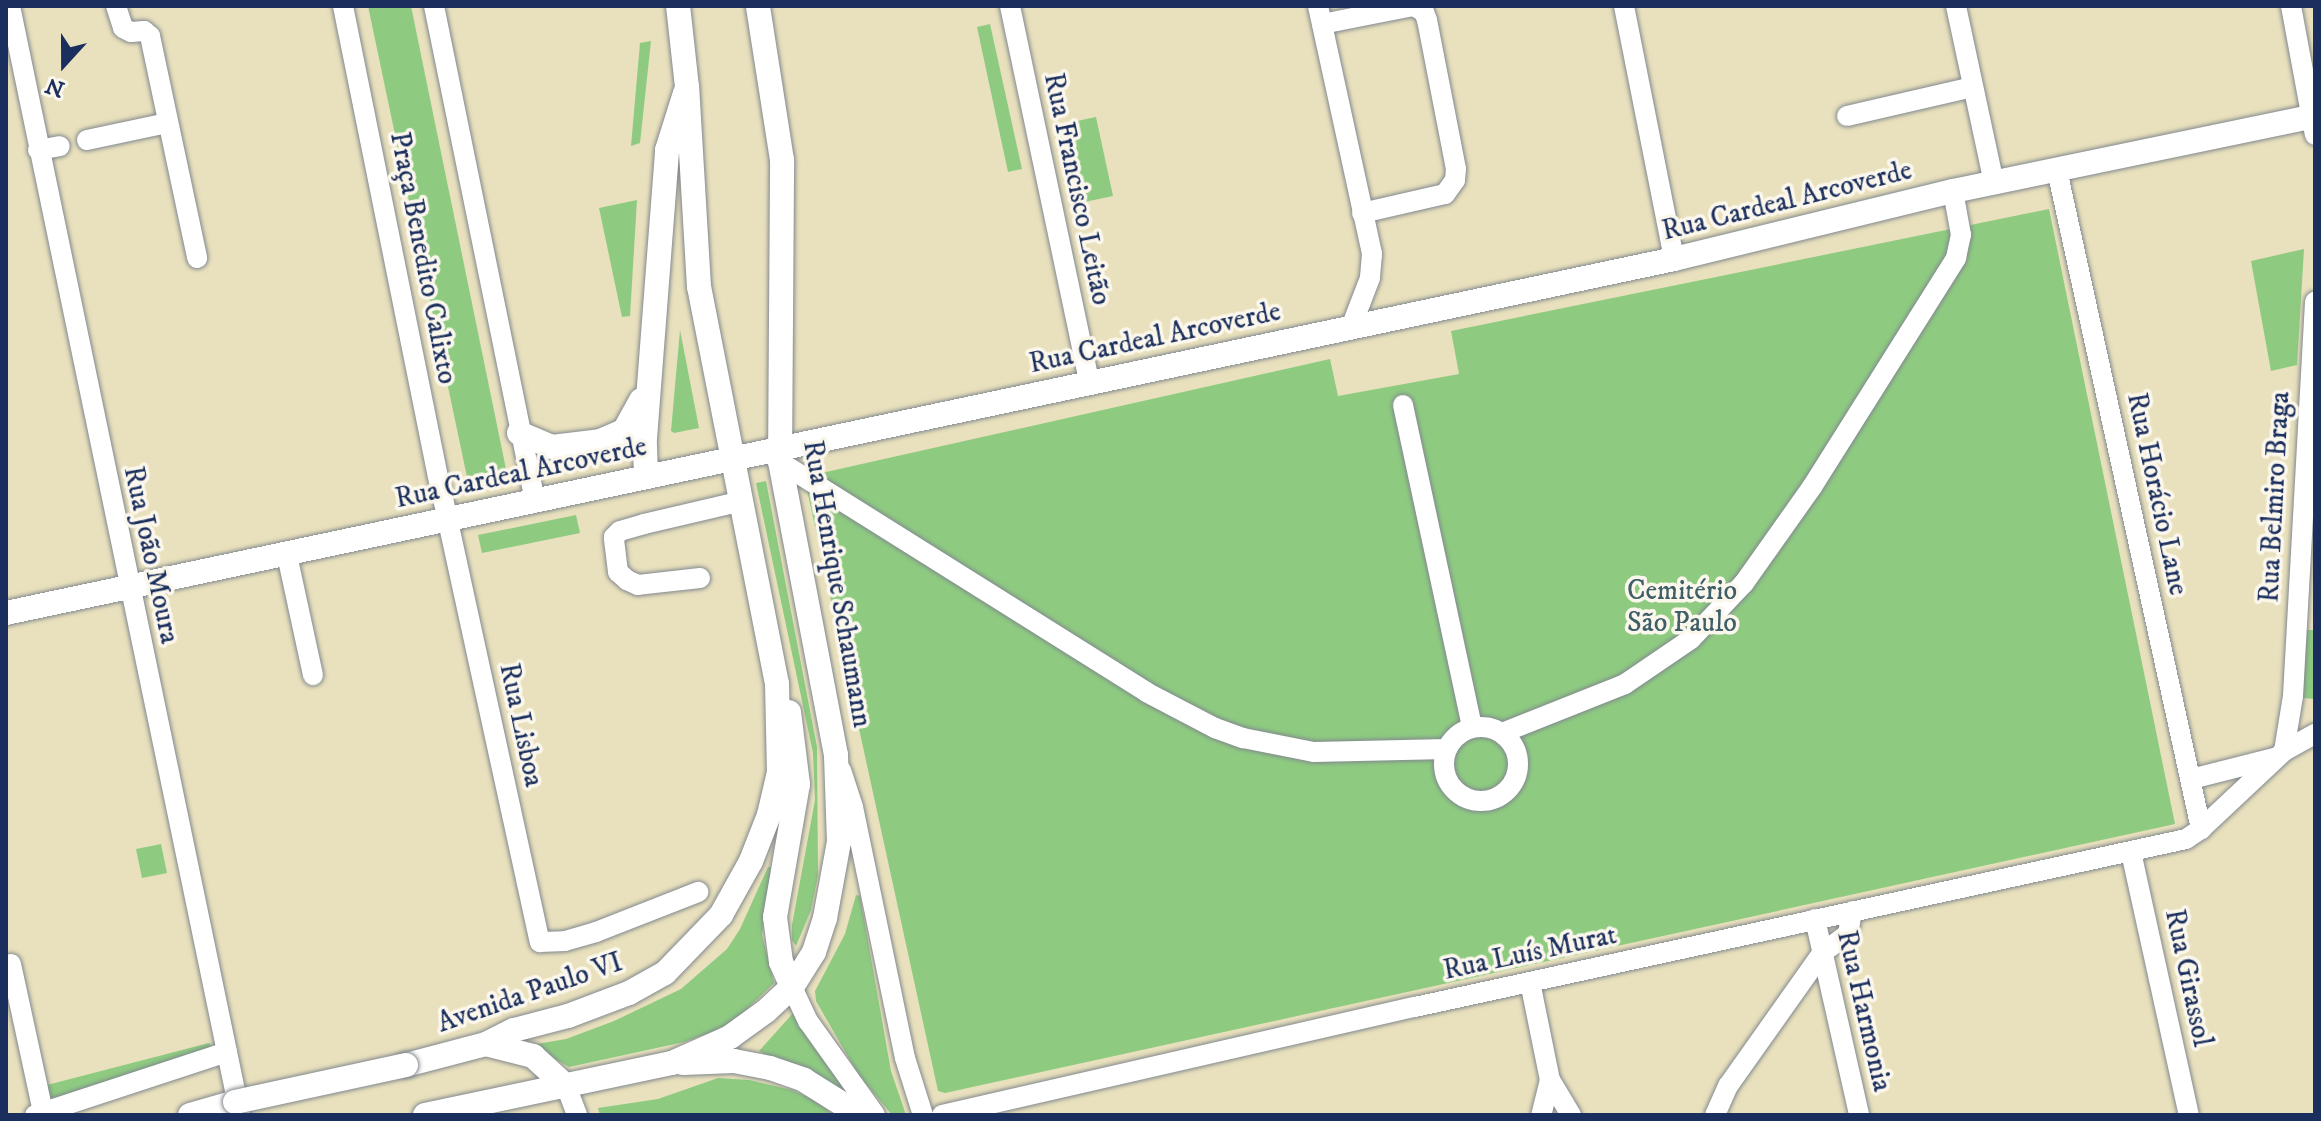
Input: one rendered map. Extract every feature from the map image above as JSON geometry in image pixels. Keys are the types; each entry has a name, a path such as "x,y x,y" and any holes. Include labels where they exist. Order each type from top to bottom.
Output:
{"main road":[{"path":"678,6 687,87 699,287 777,684 792,724 798,784 775,917 781,962 792,987"},
{"name":"Rua Henrique Schaumann","path":"758,6 782,160 780,455 836,755"},
{"path":"646,476 648,392 667,150 673,120 687,87"},
{"name":"Rua Cardeal Arcoverde","path":"6,613 733,457 780,455 1352,325 1674,259 1953,191 2314,123"},
{"path":"519,433 552,447 600,441 624,431 632,421 636,405 648,392"},
{"name":"Avenida Paulo VI","path":"190,1115 486,1044 514,1030 568,1016 629,993 665,973 721,915 751,861 769,815 779,772 777,684"},
{"path":"672,1063 730,1037 766,1011 792,987 814,952 835,881 839,842 836,755"},
{"path":"486,1044 533,1056 566,1086"},
{"path":"425,1115 524,1105 566,1086 672,1063 734,1061 770,1068 804,1080 860,1115"}],"street":[{"name":"Rua João Moura","path":"10,6 240,1115"},
{"path":"116,6 123,28 131,32 144,31 150,36 197,258"},
{"name":"Praça Benedito Calixto","path":"343,6 448,520"},
{"path":"434,6 535,501"},
{"name":"Rua Francisco Leitão","path":"1010,6 1090,384"},
{"path":"1352,325 1372,265 1320,15 1414,6 1424,12 1427,20 1456,169 1455,180 1445,194 1362,213"},
{"path":"1624,6 1674,259"},
{"path":"1956,6 1994,183"},
{"path":"2291,6 2314,123"},
{"path":"1847,116 1973,87"},
{"path":"87,140 167,123"},
{"path":"38,150 60,146"},
{"name":"Rua Horácio Lane","path":"2057,170 2201,829"},
{"path":"1502,733 1587,702 1647,670 1691,639 1744,583 1812,487 1956,258 1961,235 1953,191"},
{"name":"Rua Belmiro Braga","path":"2281,754 2293,696 2315,302"},
{"path":"1403,405 1472,728"},
{"path":"780,455 1146,692 1215,728 1243,738 1314,752 1447,749"},
{"path":"700,578 638,585 627,580 618,572 614,537 620,531 644,524 742,501"},
{"name":"Rua Lisboa","path":"448,520 540,942 565,941 596,932 698,892"},
{"path":"287,555 313,675"},
{"path":"2293,696 2305,715 2315,722"},
{"path":"1472,728 1493,729 1502,733 1518,756 1518,770 1513,784 1491,800 1477,801 1453,789 1443,763 1447,749 1462,732 1472,728"},
{"path":"2201,829 2281,754 2315,734"},
{"path":"2191,779 2281,754"},
{"name":"Rua Henrique Schaumann","path":"836,755 853,807 905,1058 923,1115"},
{"name":"Rua Luís Murat","path":"942,1115 1922,895 2131,852 2186,839 2201,829"},
{"name":"Rua Girassol","path":"2131,852 2189,1115"},
{"path":"1715,1115 1728,1086 1822,953 1848,934 1922,895"},
{"path":"1848,934 1852,911"},
{"name":"Rua Harmonia","path":"1815,919 1854,1112"},
{"path":"11,964 39,1113 227,1052"},
{"path":"1530,982 1550,1080 1571,1115"},
{"path":"792,987 808,1021 875,1115"},
{"path":"1541,1115 1550,1080"},
{"path":"566,1086 577,1115"}],"green space":[{"path":"368,6 411,6 506,469 467,477"},
{"path":"990,24 1022,169 1008,172 977,27"},
{"path":"651,41 640,143 631,146 640,43"},
{"path":"1096,117 1113,196 1075,204 1058,125"},
{"path":"637,200 630,316 622,317 599,208"},
{"name":"Cemitério São Paulo","path":"2049,209 2175,824 945,1093 938,1091 807,490 817,474 1330,359 1338,396 1459,374 1451,331"},
{"path":"2304,249 2297,365 2271,371 2251,261"},
{"path":"680,330 699,428 674,433 671,431"},
{"path":"766,481 817,747 818,875 811,910 796,946 792,940 792,925 815,800 813,753 756,483"},
{"path":"576,515 580,533 482,553 478,535"},
{"path":"2306,630 2315,630 2315,699 2303,698"},
{"path":"161,844 167,873 142,878 136,849"},
{"path":"768,867 773,868 762,935 774,983 721,1029 684,1042 569,1067 531,1045 566,1039 614,1021 681,989 727,949 740,929"},
{"path":"856,895 860,896 891,1071 906,1115 892,1115 858,1074 816,1001 815,991 845,934"},
{"path":"794,1012 844,1083 837,1091 759,1051"},
{"path":"209,1043 214,1050 50,1101 47,1085"},
{"path":"718,1078 749,1080 792,1090 814,1100 834,1115 600,1115 598,1108 658,1099"}]}
